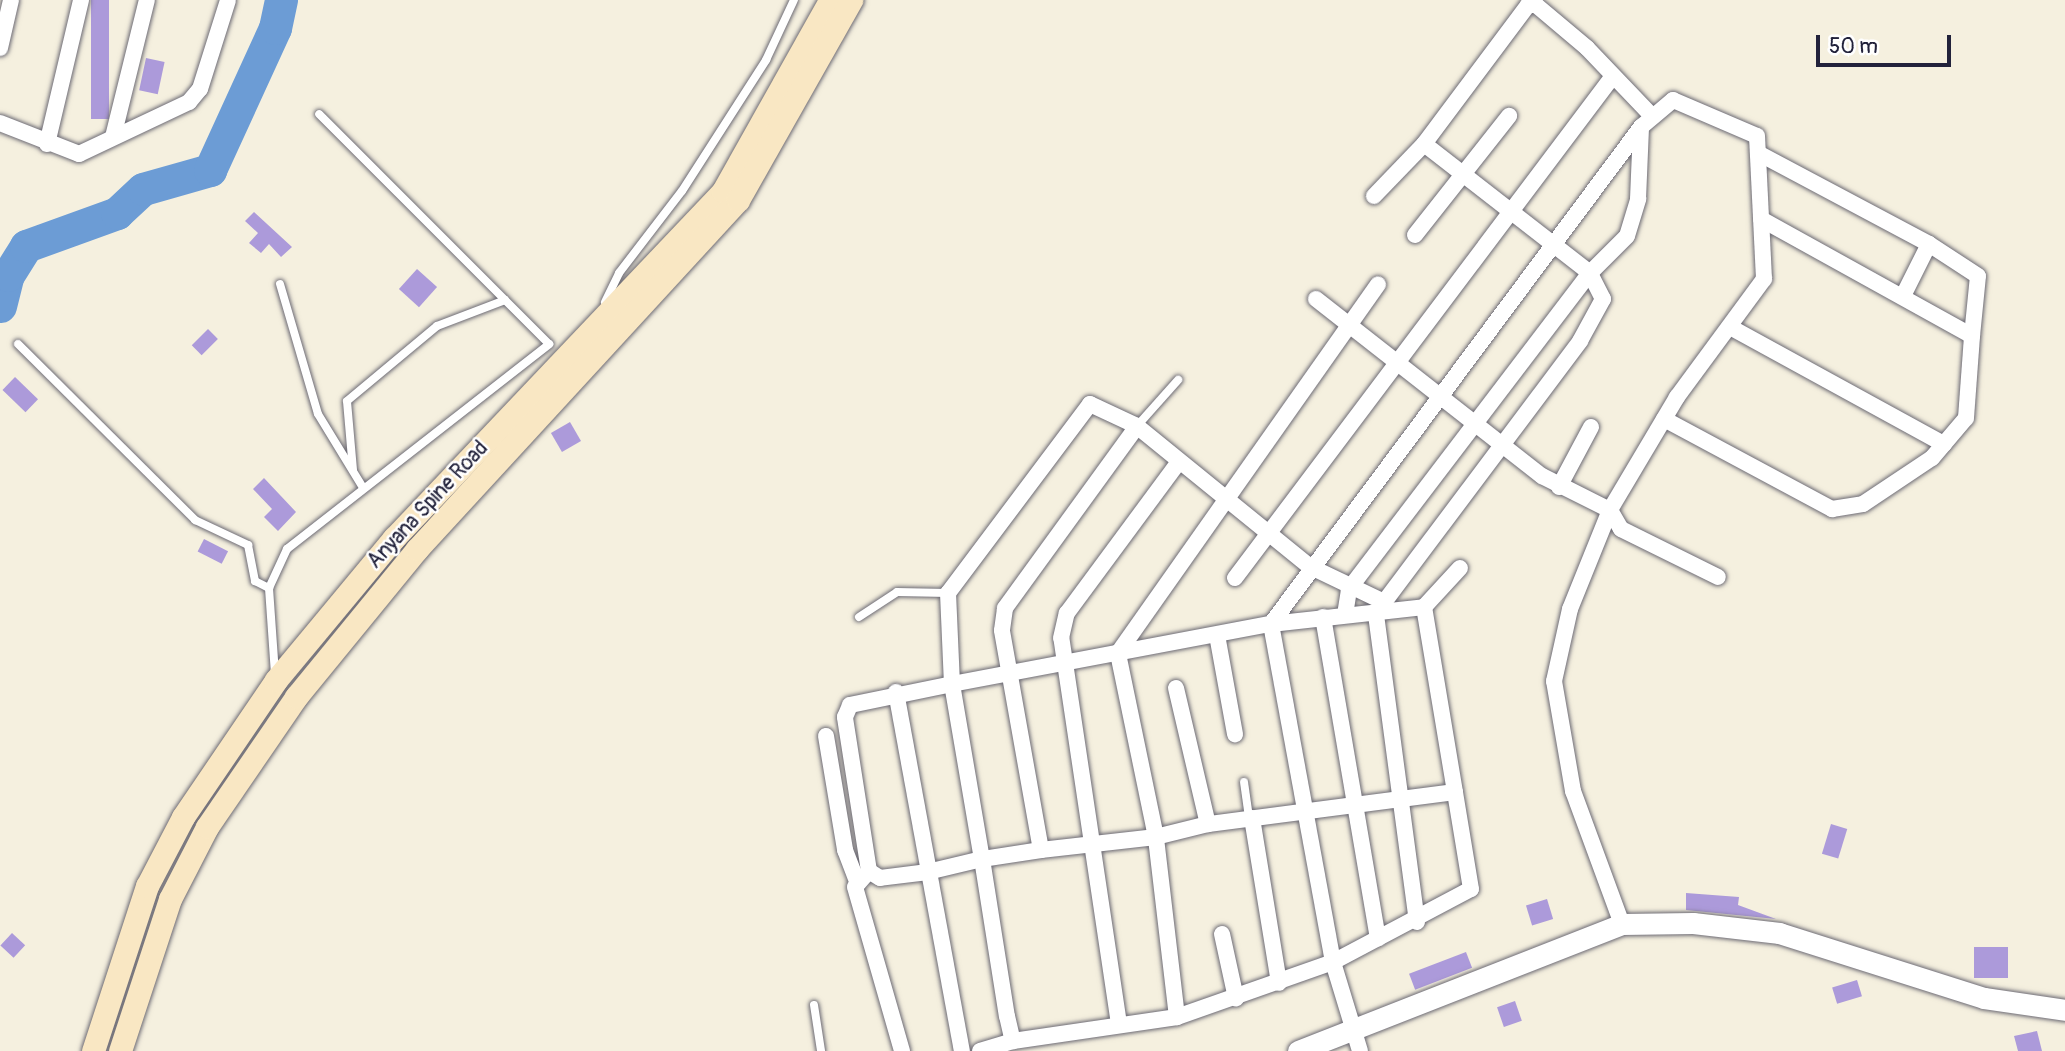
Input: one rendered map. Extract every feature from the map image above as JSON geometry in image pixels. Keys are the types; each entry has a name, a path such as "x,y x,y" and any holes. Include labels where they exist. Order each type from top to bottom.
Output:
{"main road":[{"name":"Anyana Spine Road","path":"93,1051 147,886 183,817 276,680 394,538 598,326 723,191 830,0"},
{"name":"Anyana Spine Road","path":"120,1051 170,900 206,827 296,696 417,549 738,200 850,0"}],"street":[{"path":"0,48 10,0"},
{"path":"47,144 81,0"},
{"path":"113,137 147,0"},
{"path":"0,122 47,144 79,154 196,96 228,0"},
{"path":"1345,615 1349,589 1590,273 1634,222 1646,121 1613,76 1536,5 1528,5 1424,144 1374,196"},
{"path":"1235,578 1271,533 1396,359 1513,211 1613,76"},
{"path":"1360,1051 1356,1030 1333,962 1271,624 1309,566 1646,121 1673,100 1757,136 1764,279 1664,419 1610,510 1570,609 1554,681 1573,791 1622,924"},
{"path":"1415,235 1509,116"},
{"path":"1417,922 1380,608 1504,443 1596,315 1603,299 1590,273 1424,144"},
{"path":"1664,419 1832,509 1863,504 1944,444 1966,418 1978,276 1929,244 1758,153"},
{"path":"1761,219 1972,335"},
{"path":"1903,296 1929,244"},
{"path":"1177,1017 1156,836 1118,653 1378,285"},
{"path":"1316,299 1350,328 1396,359 1559,487 1610,510 1621,529 1718,577"},
{"path":"1730,327 1944,444"},
{"path":"1013,1041 952,684 948,593 1090,404 1137,425 1178,463 1271,533 1309,566 1380,608"},
{"path":"1041,850 1015,675 1003,630 1012,594 1137,425"},
{"path":"1559,487 1591,428"},
{"path":"1119,1024 1097,846 1062,664 1067,613 1178,463"},
{"path":"902,1051 863,876 845,717 850,705 896,692 1015,675 1271,624 1380,608 1424,607 1460,568"},
{"path":"980,1051 1013,1041 1177,1017 1236,998 1333,962 1378,938 1417,922 1471,888 1424,607"},
{"path":"1323,617 1378,938"},
{"path":"1217,635 1235,734"},
{"path":"1176,688 1208,824"},
{"path":"896,692 962,1051"},
{"path":"826,736 845,850 863,876 880,878 928,872 982,859 1041,850 1097,846 1208,824 1307,811 1356,808 1455,792"},
{"path":"1250,818 1279,983"},
{"path":"1298,1051 1622,924 1693,923 1779,933 1984,999 2065,1010"},
{"path":"1222,934 1236,998"}],"lane":[{"path":"598,326 619,273 682,191 766,60 794,0"},
{"path":"276,680 269,588 287,549 362,486 549,344 319,114"},
{"path":"280,284 318,414 362,486"},
{"path":"353,470 347,401 437,326 505,300"},
{"path":"18,344 195,520 248,545 255,581 269,588"},
{"path":"1137,425 1178,380"},
{"path":"859,617 897,592 948,593"},
{"path":"1244,782 1250,818"},
{"path":"814,1005 821,1051"}],"building":[{"path":"91,0 109,0 109,119 91,119"},
{"path":"146,58 165,62 158,94 139,90"},
{"path":"254,212 292,247 281,257 269,244 261,253 249,243 258,233 245,221"},
{"path":"417,269 437,287 419,307 399,289"},
{"path":"208,329 218,339 202,355 192,345"},
{"path":"15,377 38,399 26,412 2,390"},
{"path":"570,422 581,441 562,452 551,433"},
{"path":"264,478 296,512 278,531 264,517 272,509 253,489"},
{"path":"204,539 228,551 222,564 198,551"},
{"path":"1831,824 1847,829 1838,859 1822,854"},
{"path":"1686,893 1739,897 1738,905 1776,919 1686,910"},
{"path":"1547,899 1553,919 1532,926 1526,905"},
{"path":"12,933 25,945 14,958 0,945"},
{"path":"1974,947 2008,947 2008,978 1974,978"},
{"path":"1466,952 1472,968 1415,990 1409,974"},
{"path":"1857,980 1862,996 1837,1004 1832,988"},
{"path":"1515,1001 1522,1021 1504,1027 1497,1007"},
{"path":"2037,1031 2042,1051 2018,1051 2014,1036"}],"waterway":[{"path":"0,306 8,275 26,246 117,213 143,189 210,170 275,28 281,0"}]}
